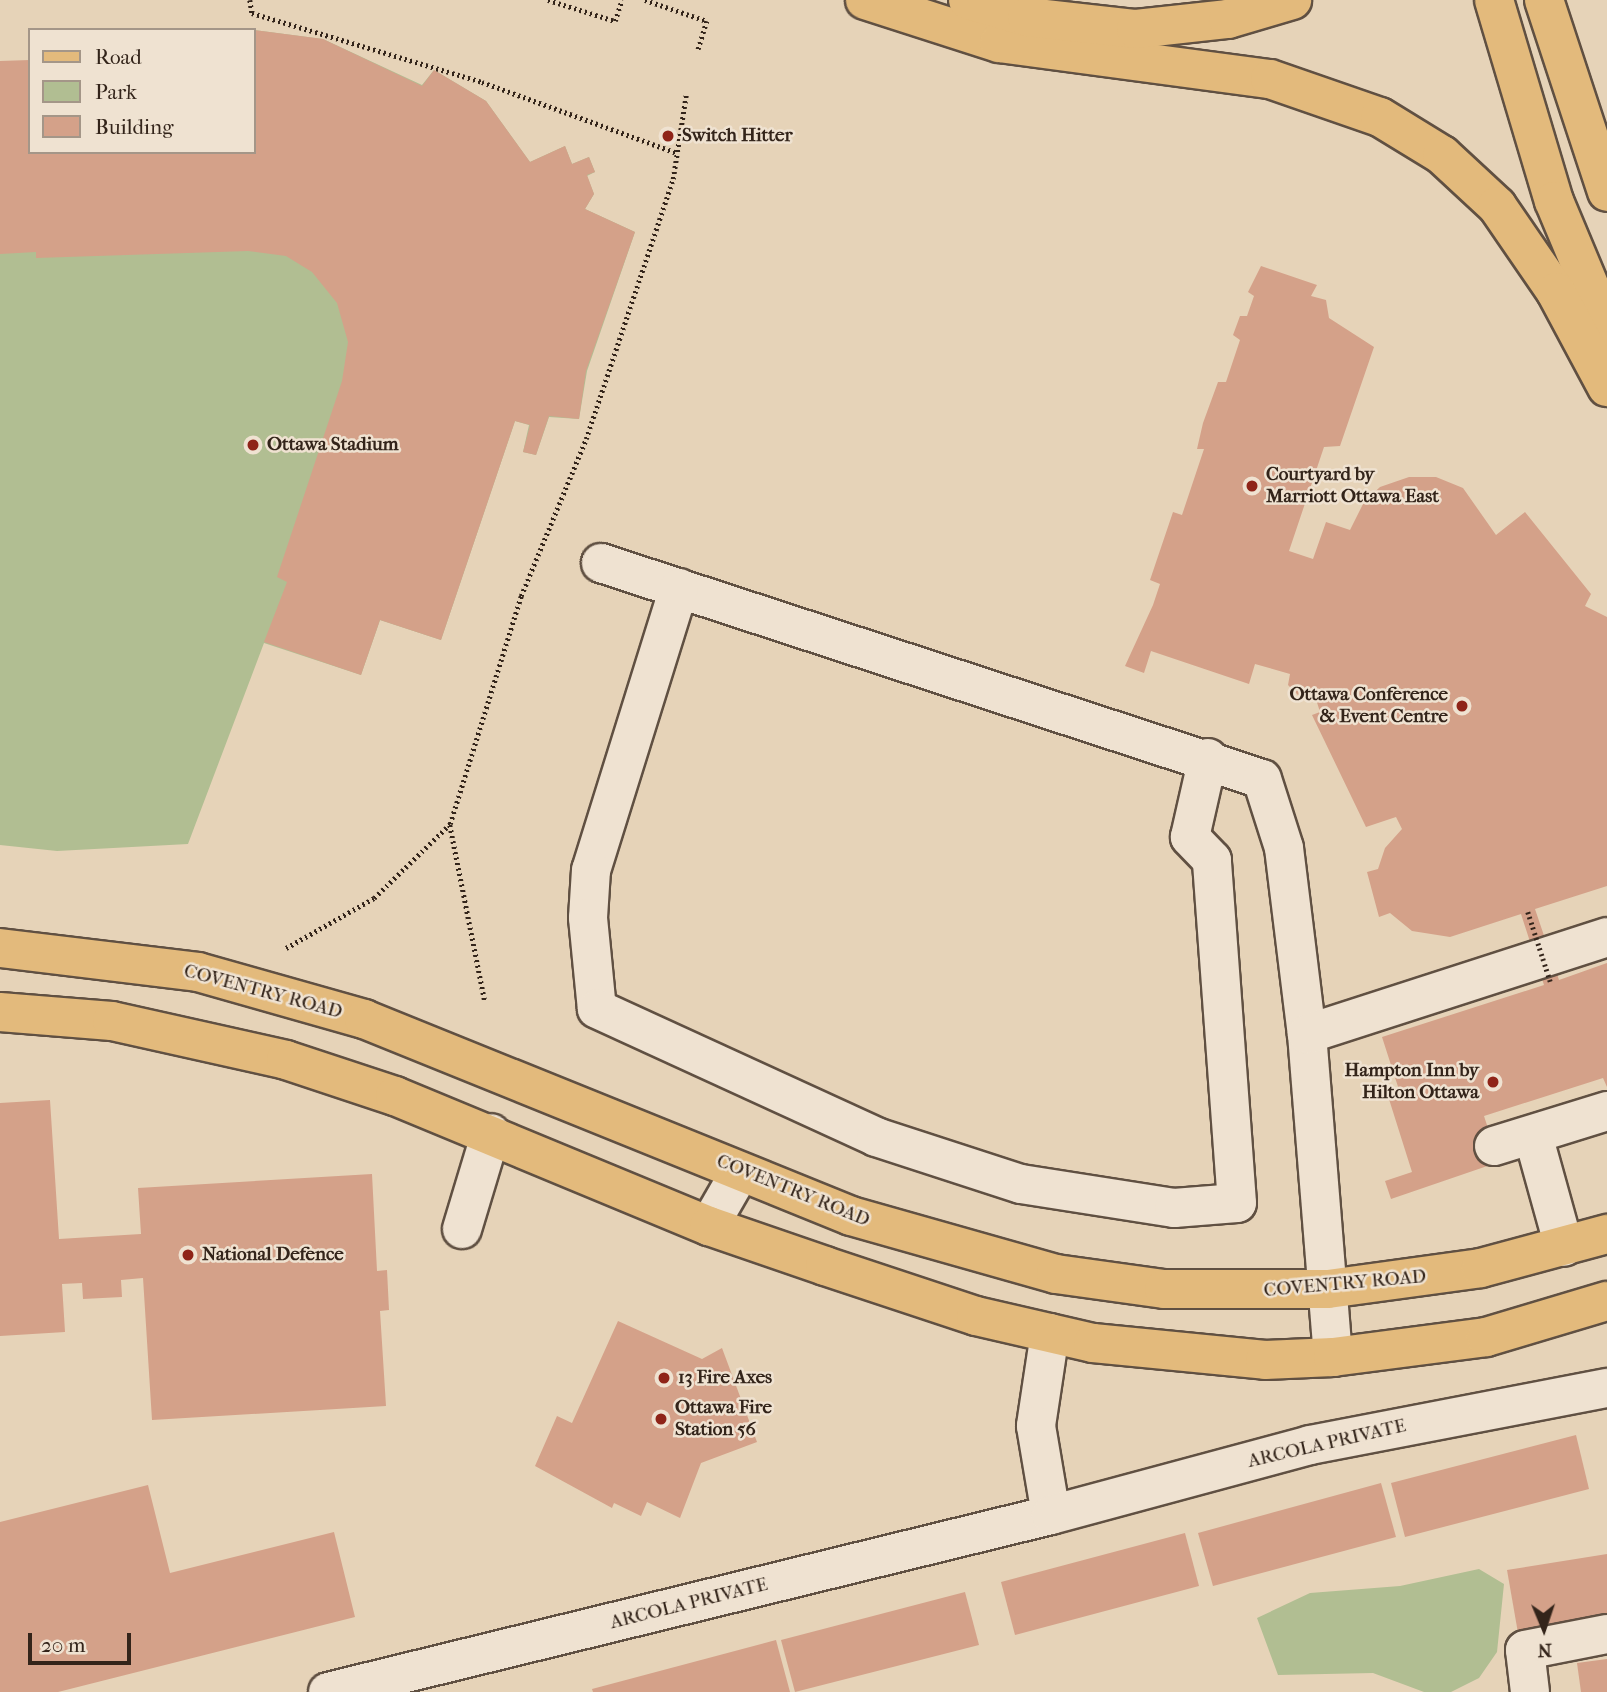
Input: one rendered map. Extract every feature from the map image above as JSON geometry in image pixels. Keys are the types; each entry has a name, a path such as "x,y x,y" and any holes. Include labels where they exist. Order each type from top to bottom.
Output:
{"main road":[{"path":"865,0 999,43 1270,79 1380,117 1442,155 1497,206 1556,292 1607,387"},
{"path":"968,0 1027,17 1136,29 1228,19 1292,0"},
{"path":"1494,0 1554,201 1607,328"},
{"path":"1544,0 1607,191"},
{"name":"COVENTRY ROAD","path":"0,948 198,972 364,1019 512,1074 740,1172 901,1233 1056,1274 1176,1289 1328,1289 1480,1268 1607,1234"},
{"path":"0,1012 113,1021 222,1043 349,1080 491,1133 709,1226 964,1312 1050,1333 1157,1352 1333,1357 1486,1337 1607,1301"}],"street":[{"path":"601,563 1208,758 1262,779 1274,805 1307,1034 1333,1357"},
{"path":"679,588 591,870 588,918 597,1009 876,1137 1008,1180 1174,1208 1237,1203 1212,860 1190,837 1208,758"},
{"path":"1307,1034 1607,937"},
{"path":"1494,1146 1607,1111"},
{"path":"462,1229 491,1133"},
{"path":"1533,1135 1564,1247"},
{"path":"709,1226 740,1172"},
{"path":"1050,1333 1036,1426 1051,1516"},
{"name":"ARCOLA PRIVATE","path":"327,1692 1051,1516 1310,1445 1607,1388"},
{"path":"1530,1692 1525,1650 1607,1634"}],"path":[{"path":"250,0 252,13 482,82 677,153"},
{"path":"548,0 615,21 622,0"},
{"path":"645,0 707,21 698,50"},
{"path":"485,1002 450,824 521,596 586,439 677,153 686,95"},
{"path":"286,948 374,898 450,824"},
{"path":"1528,912 1551,983"}],"green space":[{"name":"Ottawa Stadium","path":"256,30 323,39 422,85 434,70 486,101 530,162 565,146 572,164 589,157 595,172 587,176 594,194 585,209 635,232 587,371 579,419 549,417 536,455 523,452 529,425 515,421 441,640 380,620 361,675 264,643 188,844 57,851 0,845 0,61 28,146 28,154 256,154"},
{"path":"1479,1569 1504,1584 1497,1652 1479,1678 1451,1692 1424,1692 1373,1673 1278,1675 1257,1618 1310,1593 1400,1586"}],"building":[{"path":"256,30 323,39 422,86 434,70 486,101 530,162 565,146 572,164 589,157 595,172 587,175 594,194 585,209 635,232 586,371 579,419 549,416 536,455 523,452 530,425 515,421 441,640 380,620 361,675 264,642 287,582 277,577 342,381 348,342 337,303 312,272 286,256 248,251 36,258 36,252 0,254 0,61 28,60 28,154 256,154"},
{"path":"1261,266 1317,285 1311,296 1326,300 1329,318 1374,347 1340,446 1324,447 1289,551 1313,559 1326,522 1350,530 1364,502 1380,487 1409,477 1436,477 1463,488 1496,535 1525,512 1591,594 1585,606 1607,617 1607,886 1535,909 1559,980 1607,963 1607,1087 1603,1078 1484,1116 1499,1162 1391,1199 1385,1181 1412,1172 1388,1096 1400,1093 1382,1037 1544,985 1521,914 1450,937 1412,931 1390,913 1379,917 1367,872 1378,869 1385,848 1402,829 1396,817 1366,827 1312,715 1320,712 1315,696 1303,700 1288,685 1290,674 1255,664 1249,684 1151,651 1144,673 1125,666 1153,605 1160,584 1150,580 1173,512 1182,515 1204,449 1197,449 1203,423 1218,382 1226,382 1240,340 1233,335 1240,316 1247,316 1254,296 1248,292"},
{"name":"National Defence","path":"50,1100 59,1239 141,1234 138,1188 372,1174 377,1271 387,1270 389,1310 380,1311 386,1406 152,1420 143,1278 121,1280 122,1297 83,1299 82,1283 62,1284 65,1332 0,1336 0,1103"},
{"name":"Ottawa Fire Station 56","path":"618,1321 702,1359 722,1348 757,1442 701,1463 680,1518 647,1502 641,1516 614,1503 612,1508 535,1466 557,1416 572,1423"},
{"path":"1576,1435 1589,1489 1405,1537 1391,1483"},
{"path":"1381,1483 1396,1537 1213,1586 1198,1533"},
{"path":"148,1485 170,1573 334,1532 355,1617 58,1692 0,1692 0,1522"},
{"path":"1185,1533 1199,1586 1015,1635 1001,1582"},
{"path":"1607,1554 1607,1619 1518,1633 1507,1570"},
{"path":"965,1592 979,1645 795,1692 781,1640"},
{"path":"776,1640 790,1692 593,1692 592,1689"},
{"path":"1607,1659 1607,1692 1581,1692 1577,1663"}],"place":[{"name":"Switch Hitter","path":"668,136"},
{"name":"Ottawa Stadium","path":"253,445"},
{"name":"Courtyard by Marriott Ottawa East","path":"1252,486"},
{"name":"Ottawa Conference & Event Centre","path":"1462,706"},
{"name":"Hampton Inn by Hilton Ottawa","path":"1493,1082"},
{"name":"National Defence","path":"188,1255"},
{"name":"13 Fire Axes","path":"664,1378"},
{"name":"Ottawa Fire Station 56","path":"661,1419"}]}
